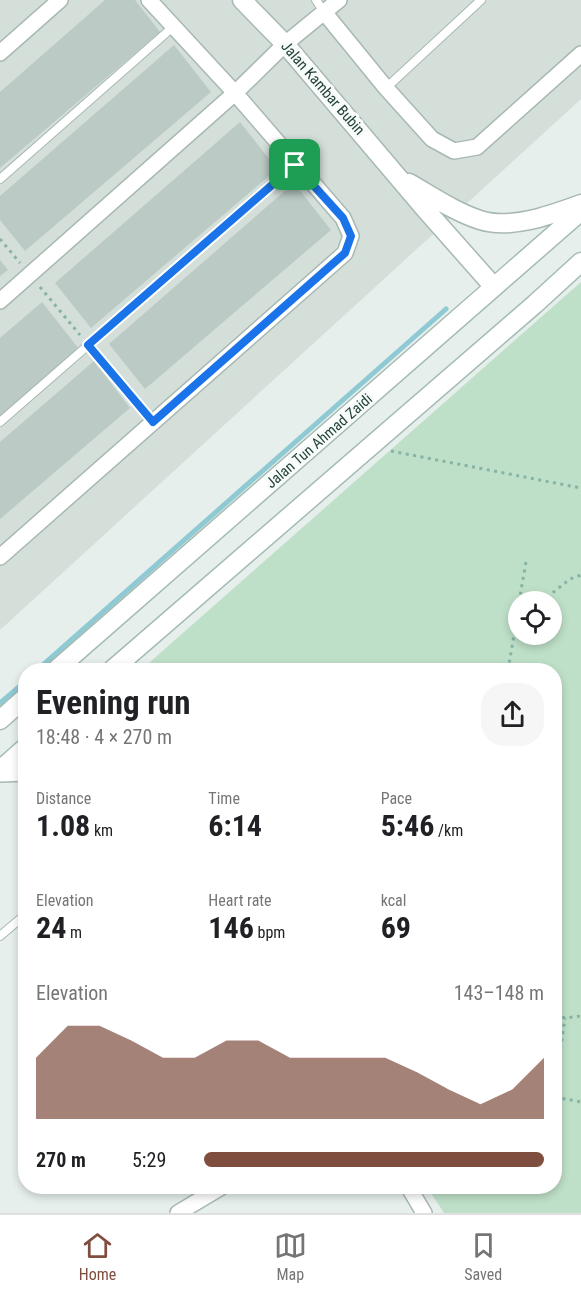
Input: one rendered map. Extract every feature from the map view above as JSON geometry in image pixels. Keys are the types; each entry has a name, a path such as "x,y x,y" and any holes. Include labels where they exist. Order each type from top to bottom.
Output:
{"main road":[{"name":"Jalan Kambar Bubin","path":"242,0 285,44 494,287"},
{"path":"400,178 450,207 490,222 516,222 553,214 581,204"},
{"name":"Jalan Tun Ahmad Zaidi","path":"64,663 581,211"},
{"path":"120,663 581,262"},
{"path":"0,720 18,704"},
{"path":"0,770 18,754"}],"street":[{"path":"0,53 60,0"},
{"path":"0,557 345,253 351,236 343,218 235,93 149,0"},
{"path":"0,301 235,93 320,6 339,0"},
{"path":"320,6 386,88 432,139 454,151 477,147 581,54"},
{"path":"0,774 18,773"},
{"path":"178,1213 210,1194"},
{"path":"413,1194 424,1213"}],"lane":[{"path":"386,88 481,0"},
{"path":"0,179 174,26"},
{"path":"0,422 295,165"},
{"path":"0,936 18,921"}],"path":[{"path":"0,239 153,422"},
{"path":"370,446 581,488"},
{"path":"521,591 526,562"},
{"path":"555,591 570,579 581,575"},
{"path":"509,663 512,645"},
{"path":"562,1017 581,1016"},
{"path":"562,1038 565,1018"},
{"path":"562,1098 581,1102"}],"shaded area":[{"path":"0,0 581,0 581,99 0,630"}],"green space":[{"path":"581,282 581,1213 444,1213 432,1194 562,1194 562,663 149,663"}],"building":[{"path":"105,0 135,0 160,32 0,168 0,92"},
{"path":"174,45 211,92 25,251 0,220 0,196"},
{"path":"240,122 277,169 91,328 55,283"},
{"path":"294,183 331,230 145,389 109,344"},
{"path":"0,260 8,270 0,276"},
{"path":"42,302 79,349 0,416 0,338"},
{"path":"94,361 130,408 0,519 0,442"}],"waterway":[{"path":"45,663 446,309"},
{"path":"0,703 18,688"}],"route":[{"path":"295,165 343,218 351,236 345,253 153,422 88,345 295,165"}]}
